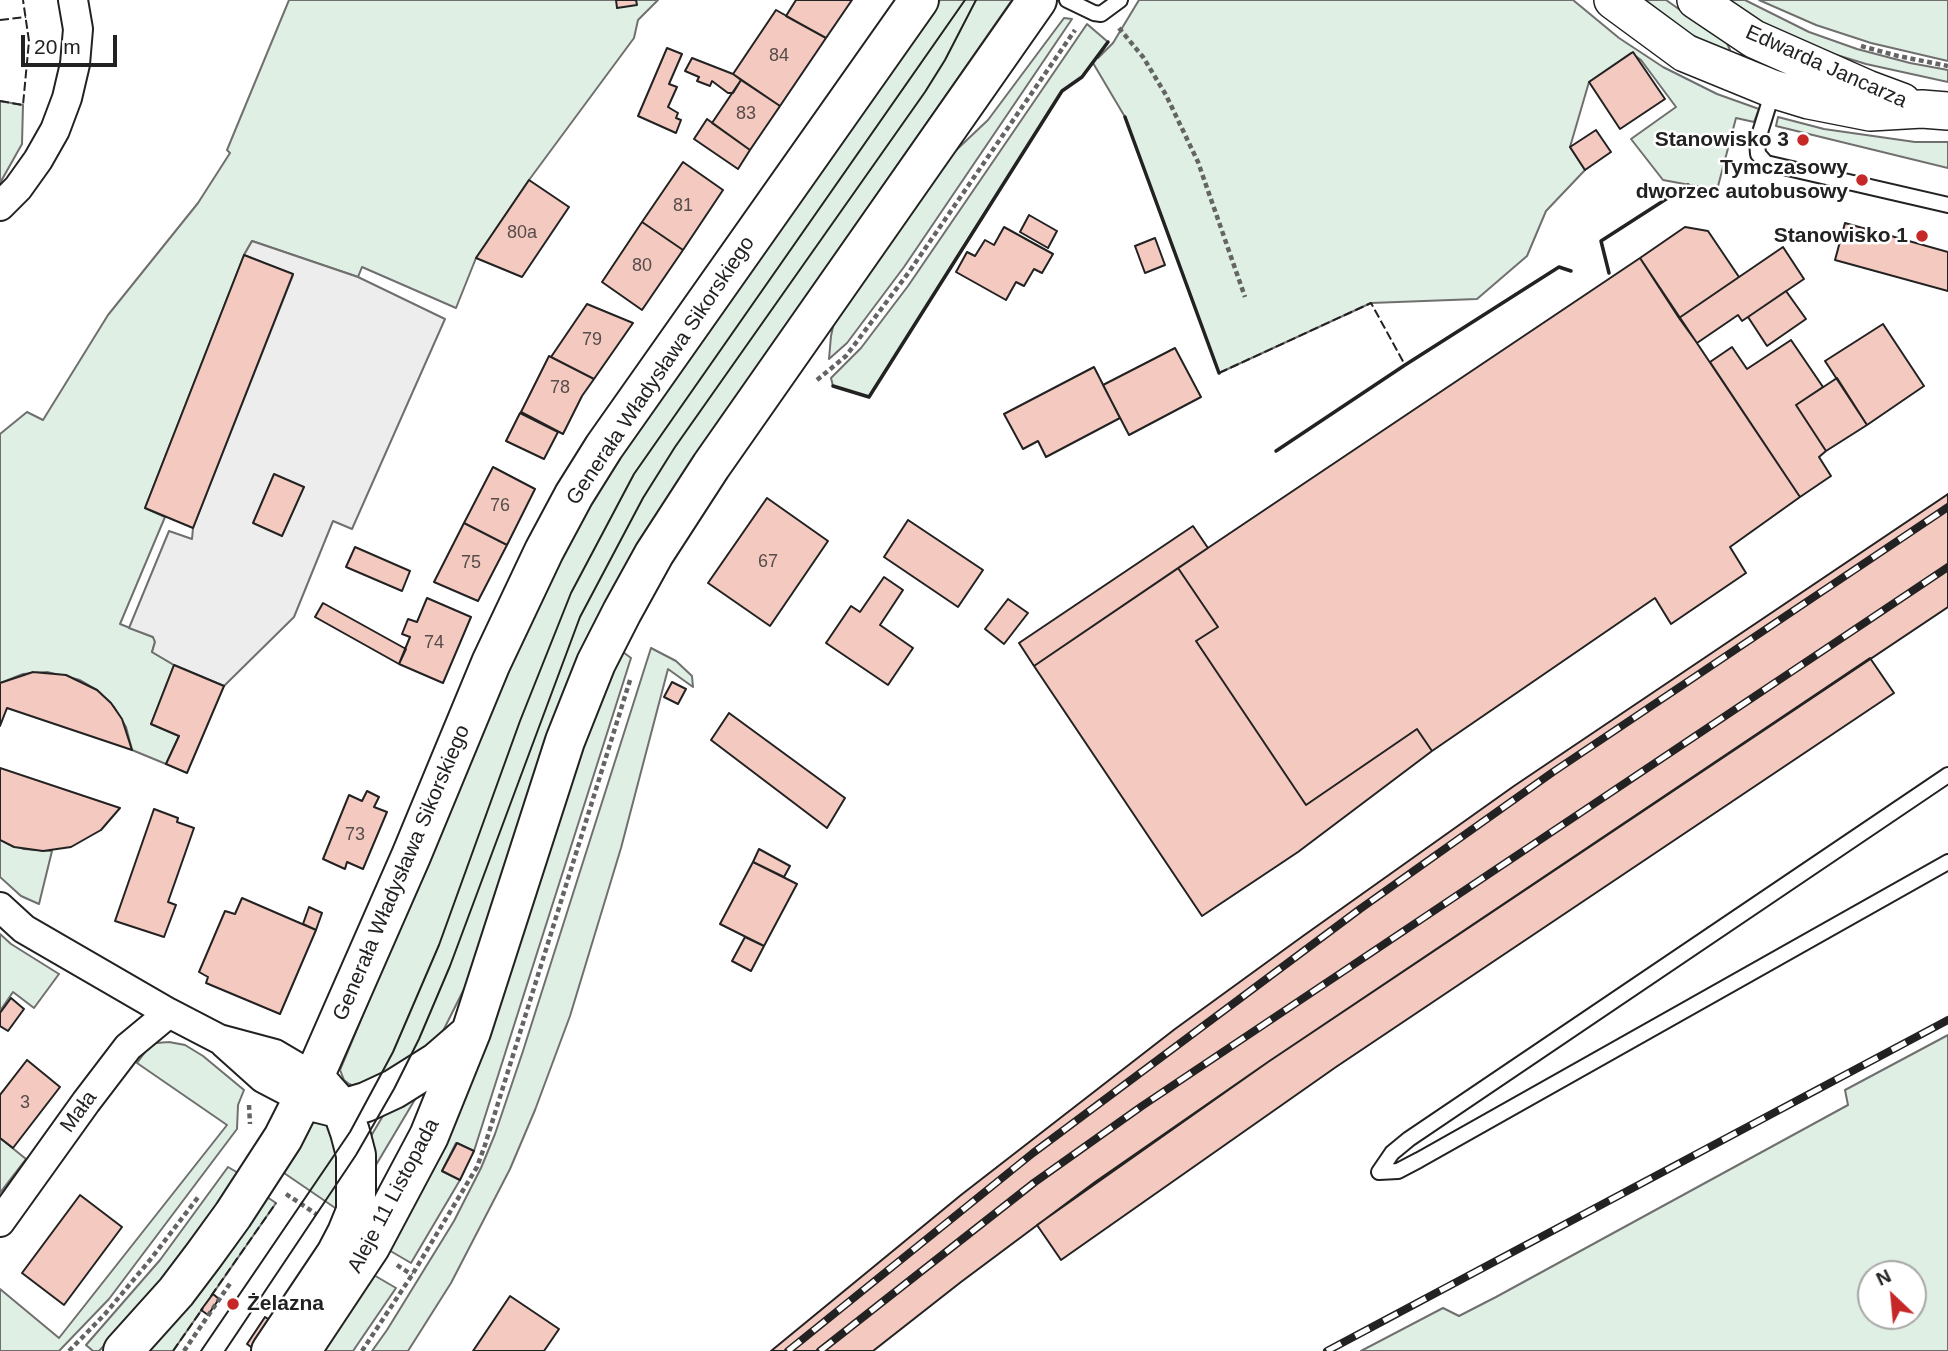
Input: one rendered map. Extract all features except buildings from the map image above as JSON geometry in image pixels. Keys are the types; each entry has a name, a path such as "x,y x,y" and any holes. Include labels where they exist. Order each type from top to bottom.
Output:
{"main road":[{"name":"Generała Władysława Sikorskiego","path":"308,1088 411,856 491,663 574,495 604,447 919,0"},
{"path":"342,1109 394,1089 437,1062 471,1032 565,741 596,663 622,612 654,554 711,466 1037,0"},
{"name":"Aleje 11 Listopada","path":"301,1351 356,1270 395,1200 429,1136 471,1032"},
{"path":"123,1351 176,1292 233,1215 277,1147 308,1088 342,1109 355,1155 356,1211 335,1254 271,1351"}],"street":[{"path":"0,206 18,188 38,160 55,130 67,98 75,64 78,29 73,0"},
{"name":"Edwarda Jancarza","path":"1696,0 1765,44 1867,89 1935,110"},
{"name":"Edwarda Jancarza","path":"1624,6 1685,53 1773,89 1809,100 1861,110 1935,110"},
{"path":"0,907 24,929 169,1013 219,1039 275,1054 308,1088"},
{"name":"Mała","path":"0,1222 128,1046 169,1013"}],"lane":[{"path":"1067,0 1101,14 1120,0"},
{"path":"1773,89 1757,142 1758,154 1766,163 1948,205"},
{"path":"1948,775 1409,1139 1392,1153 1379,1172 1398,1171 1419,1160 1948,862"}],"path":[{"path":"809,387 846,356 909,272 1087,10"},
{"path":"1105,11 1143,57 1166,95 1198,162 1245,297"},
{"path":"1852,43 1898,56 1948,65"},
{"path":"362,1351 412,1275 477,1167 634,671"}],"green space":[{"path":"289,0 658,0 638,20 634,38 529,180 476,258 456,308 362,267 358,277 252,241 244,255 145,508 165,517 120,624 153,637 155,642 152,652 174,665 151,724 179,736 166,764 132,750 126,727 114,707 97,690 80,680 47,672 23,674 0,683 0,434 27,412 43,420 108,315 198,203 230,153 227,150"},
{"path":"940,0 1012,0 681,477 614,586 588,638 544,746 465,987 441,1035 435,1044 371,1080 354,1086 349,1084 340,1070 510,661 569,539 599,487 882,79"},
{"path":"1139,0 1573,0 1619,38 1663,67 1717,94 1759,109 1754,122 1736,118 1717,190 1663,180 1631,139 1676,107 1641,60 1631,53 1589,82 1570,147 1585,170 1546,211 1527,256 1477,299 1371,303 1219,373 1125,117 1093,63 1082,77 1062,91 869,397 833,386 831,378 861,348 908,286 1087,24 1108,42 1098,58 1113,43"},
{"path":"1644,0 1666,0 1727,43 1730,50 1720,51 1658,15"},
{"path":"1723,0 1745,0 1809,32 1857,49 1948,70 1948,82 1866,64 1827,52 1751,18"},
{"path":"1759,0 1948,0 1948,61 1871,43 1816,25"},
{"path":"1064,18 1072,19 904,267 847,343 829,359 834,322 951,155 988,120"},
{"path":"0,101 23,105 22,144 0,183"},
{"path":"1778,117 1824,129 1915,142 1948,142 1948,168 1776,126"},
{"path":"651,648 676,661 692,676 693,687 668,669 621,848 570,1016 535,1110 510,1169 451,1283 408,1351 372,1351 454,1221 495,1134"},
{"path":"623,652 631,658 474,1151 456,1143 442,1171 460,1180 411,1263 387,1249 605,683"},
{"path":"0,840 24,849 52,851 39,904 21,896 0,877"},
{"path":"0,934 11,944 59,974 34,1008 13,992 0,1011"},
{"path":"1948,1035 1948,1351 1361,1351 1443,1308 1459,1316 1848,1105 1845,1090"},
{"path":"156,1043 185,1045 203,1056 244,1090 238,1105 237,1129 109,1299 59,1351 0,1351 0,1289 59,1338 227,1125 137,1063 148,1048"},
{"path":"420,1091 373,1170 364,1148 394,1097"},
{"path":"324,1118 333,1132 344,1214 284,1173 312,1123 316,1119"},
{"path":"0,1138 26,1159 0,1193"},
{"path":"228,1167 240,1174 148,1299 99,1351 93,1351 86,1345 160,1260"},
{"path":"267,1197 276,1203 173,1351 149,1351"},
{"path":"372,1274 396,1288 353,1351 322,1351"}],"shaded area":[{"path":"252,241 358,277 445,319 352,529 333,521 294,617 224,686 174,665 152,652 155,642 153,637 129,628 169,531 192,539 193,528 293,275 244,255"}],"tram line":[{"path":"201,1351 350,1132 393,1052 439,945 520,721 571,593 634,474 965,0"},
{"path":"225,1351 356,1155 419,1039 450,966 580,617 643,498 675,447 925,92 976,0"}],"railway":[{"path":"788,1351 1033,1153 1360,909 1553,772 1948,507"},
{"path":"820,1351 1035,1182 1142,1106 1948,567"},
{"path":"1327,1351 1948,1020"}],"fence":[{"path":"0,101 23,105 29,41 23,0"},
{"path":"0,20 26,17"},
{"path":"1219,373 1371,303 1405,365"},
{"path":"211,1296 276,1203"},
{"path":"173,1351 203,1308"}],"wall":[{"path":"833,386 869,397 1062,91 1082,77 1108,42"},
{"path":"1125,117 1219,373"},
{"path":"1609,273 1601,241 1688,185"},
{"path":"1276,451 1559,267 1571,271"}],"place":[{"name":"Stanowisko 3","path":"1803,140"},
{"name":"Tymczasowy dworzec autobusowy","path":"1862,180"},
{"name":"Stanowisko 1","path":"1922,236"},
{"name":"Żelazna","path":"233,1304"}]}
